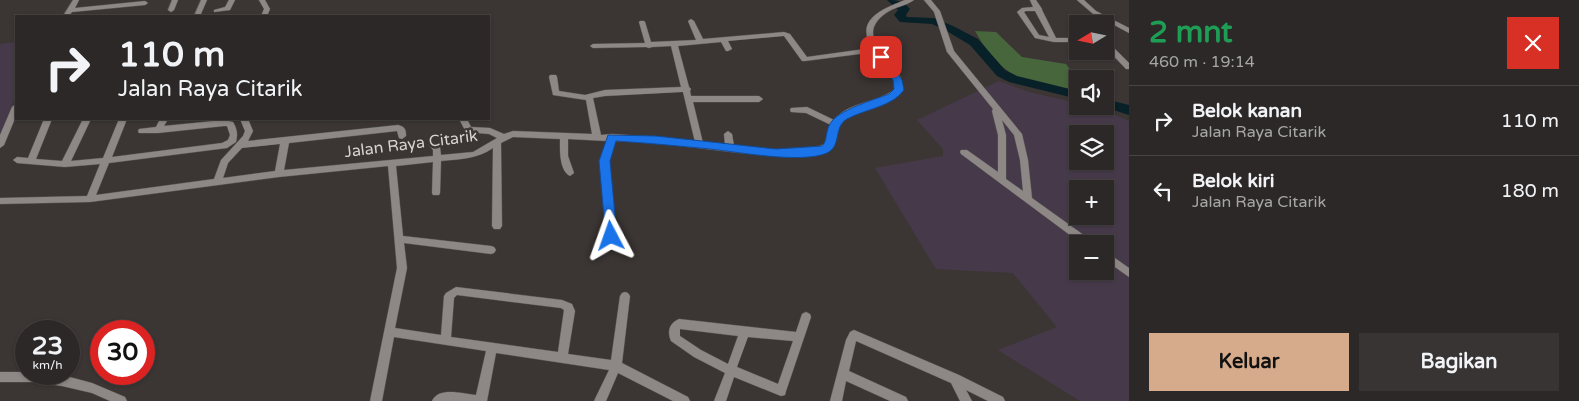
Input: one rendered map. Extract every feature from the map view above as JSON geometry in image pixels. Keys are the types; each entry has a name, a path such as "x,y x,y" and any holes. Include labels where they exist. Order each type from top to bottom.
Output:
{"street":[{"path":"68,13 76,0"},
{"path":"171,10 175,0"},
{"path":"197,15 204,0"},
{"path":"216,10 228,9 232,0"},
{"path":"262,0 267,9 264,15"},
{"path":"927,0 937,11 946,40 962,69 1018,134 1024,160 1028,199"},
{"path":"1033,0 1054,40"},
{"path":"1080,0 1100,15"},
{"path":"794,110 807,110 835,124 850,112 892,96 899,90 898,80 876,50 870,38 872,25 880,14 907,1"},
{"path":"68,13 146,2"},
{"path":"142,10 146,2"},
{"path":"97,15 101,8"},
{"path":"1039,9 1020,10 1037,37 1069,40"},
{"path":"690,21 700,40"},
{"path":"642,22 649,46"},
{"path":"1114,23 1129,31"},
{"path":"594,46 649,46 700,40 786,34 802,57 808,59 876,50"},
{"path":"723,39 728,49"},
{"path":"674,44 700,145"},
{"path":"1114,52 1129,67"},
{"path":"553,77 556,93 560,96 586,97 605,94 687,90"},
{"path":"586,97 592,105 597,137"},
{"path":"689,99 759,99"},
{"path":"996,109 1002,135 1002,180"},
{"path":"0,145 15,110"},
{"path":"31,161 48,120"},
{"path":"65,164 87,120"},
{"path":"90,199 116,134 124,120"},
{"path":"158,130 163,120"},
{"path":"218,182 224,162 242,145 248,131 244,120"},
{"path":"464,120 469,130 490,131 500,139 497,226"},
{"path":"17,160 65,164 106,160 224,146 232,142 234,138 234,132 227,123 142,131"},
{"name":"Jalan Raya Citarik","path":"0,201 90,199 279,174 438,160 479,154 500,139 527,133 793,153 820,151 830,145 835,124"},
{"path":"242,145 398,128 402,130 402,136"},
{"path":"728,134 730,149"},
{"path":"564,136 564,156 570,173"},
{"path":"611,236 605,161 612,138"},
{"path":"279,174 285,140"},
{"path":"432,144 437,149 438,160 436,193"},
{"path":"964,152 1077,235"},
{"path":"376,401 402,268 392,164"},
{"path":"399,239 491,250"},
{"path":"1114,262 1129,273"},
{"path":"446,340 449,296 456,291 562,304 568,307 570,311 562,357"},
{"path":"600,401 616,366 625,296"},
{"path":"800,337 679,324 673,331 674,338 686,347 732,370 781,391 800,337 806,317"},
{"path":"389,332 616,366 684,401"},
{"path":"720,401 745,332"},
{"path":"836,401 851,340 854,335 956,379 999,401"},
{"path":"438,401 443,397 480,401 492,347"},
{"path":"843,374 902,401"},
{"path":"0,377 28,376 68,380 101,390 121,401"},
{"path":"956,379 966,401"}],"shaded area":[{"path":"15,42 15,98 0,134 0,44"},
{"path":"999,81 1029,92 1069,101 1069,115 1114,114 1129,121 1129,401 1080,401 998,350 1057,327 1013,273 936,269 875,168 943,156 943,149 917,120"}],"green space":[{"path":"975,31 996,32 1022,57 1066,64 1070,70 1069,91 1017,76 1006,70 986,48"}],"waterway":[{"path":"893,0 904,9 900,15 904,20 934,21 974,42 1001,73 1013,79 1069,93"},
{"path":"1114,106 1129,110"}],"route":[{"path":"611,236 605,161 612,138 656,140 740,150 793,153 825,150 831,143 835,124 842,117 850,112 892,96 899,90 898,80 881,57"}]}
